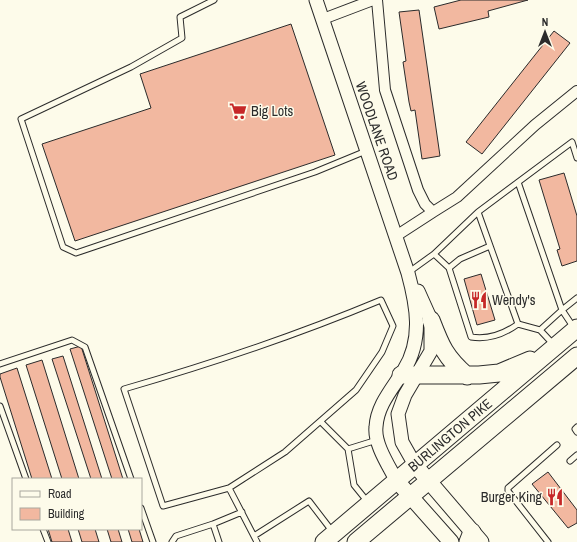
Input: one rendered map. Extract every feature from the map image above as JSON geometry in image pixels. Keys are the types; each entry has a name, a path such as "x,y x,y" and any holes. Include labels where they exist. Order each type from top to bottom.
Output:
{"highway":[{"path":"431,320 442,350 453,364 468,376"},
{"name":"BURLINGTON PIKE","path":"329,538 576,329"},
{"path":"409,375 468,376 499,373 518,366 555,347"},
{"name":"BURLINGTON PIKE","path":"356,542 577,356"}],"main road":[{"path":"415,465 474,538"},
{"path":"396,480 410,498 451,542"}],"street":[{"name":"WOODLANE ROAD","path":"316,0 408,273 417,314 417,333 412,352 409,375 398,414 402,442 415,465"},
{"path":"323,19 373,0"},
{"path":"377,0 385,90 418,190 425,204 433,212"},
{"path":"396,236 457,197 535,125 577,91"},
{"name":"WOODLANE ROAD","path":"396,480 378,440 376,428 379,413 409,375 431,351 431,320 408,273"}],"lane":[{"path":"214,0 180,17 182,38 131,67 21,119 63,247 76,253 304,176 367,151"},
{"path":"408,273 434,254 478,212 572,142 577,158"},
{"path":"518,182 562,310 576,329"},
{"path":"478,212 518,324"},
{"path":"449,268 460,259 490,246"},
{"path":"434,254 449,268 472,337 483,339 507,332 518,324"},
{"path":"540,330 577,298"},
{"path":"381,300 393,326 382,352 356,390 285,452 229,488 163,506 124,389 167,377 318,326 381,300"},
{"path":"518,324 540,330 555,347"},
{"path":"0,364 72,340 85,347 131,478"},
{"path":"0,406 26,478"},
{"path":"321,422 348,450 354,485 369,504"},
{"path":"577,427 575,429 577,432"},
{"path":"348,450 378,440"},
{"path":"548,542 508,491 508,488 557,445"},
{"path":"570,461 577,455"},
{"path":"229,488 257,542"},
{"path":"254,536 309,501 329,538"},
{"path":"142,511 153,542"},
{"path":"172,542 176,536 213,524 242,512"},
{"path":"213,524 219,542"},
{"path":"43,530 48,542"}],"building":[{"path":"461,0 528,0 488,11 489,17 439,29 434,7"},
{"path":"419,10 440,156 422,159 415,110 411,111 409,102 403,62 406,61 399,12"},
{"path":"291,24 335,155 75,241 42,144 151,108 140,74"},
{"path":"554,31 570,43 482,154 466,142"},
{"path":"564,173 577,216 577,261 562,266 557,250 560,249 539,180"},
{"name":"Wendy's","path":"481,274 495,320 477,325 464,279"},
{"path":"81,346 123,478 112,478 70,349"},
{"path":"63,356 102,478 91,478 52,359"},
{"path":"42,360 79,478 62,478 26,365"},
{"path":"17,368 52,478 32,478 0,374"},
{"name":"Burger King","path":"548,472 577,510 577,523 568,528 532,484"},
{"path":"48,530 68,530 72,542 52,542"},
{"path":"78,530 95,530 99,542 82,542"},
{"path":"107,530 118,530 122,542 111,542"},
{"path":"128,530 139,530 143,542 132,542"}],"place":[{"name":"Big Lots","path":"238,111"},
{"name":"Wendy's","path":"479,300"},
{"name":"Burger King","path":"555,497"}]}
